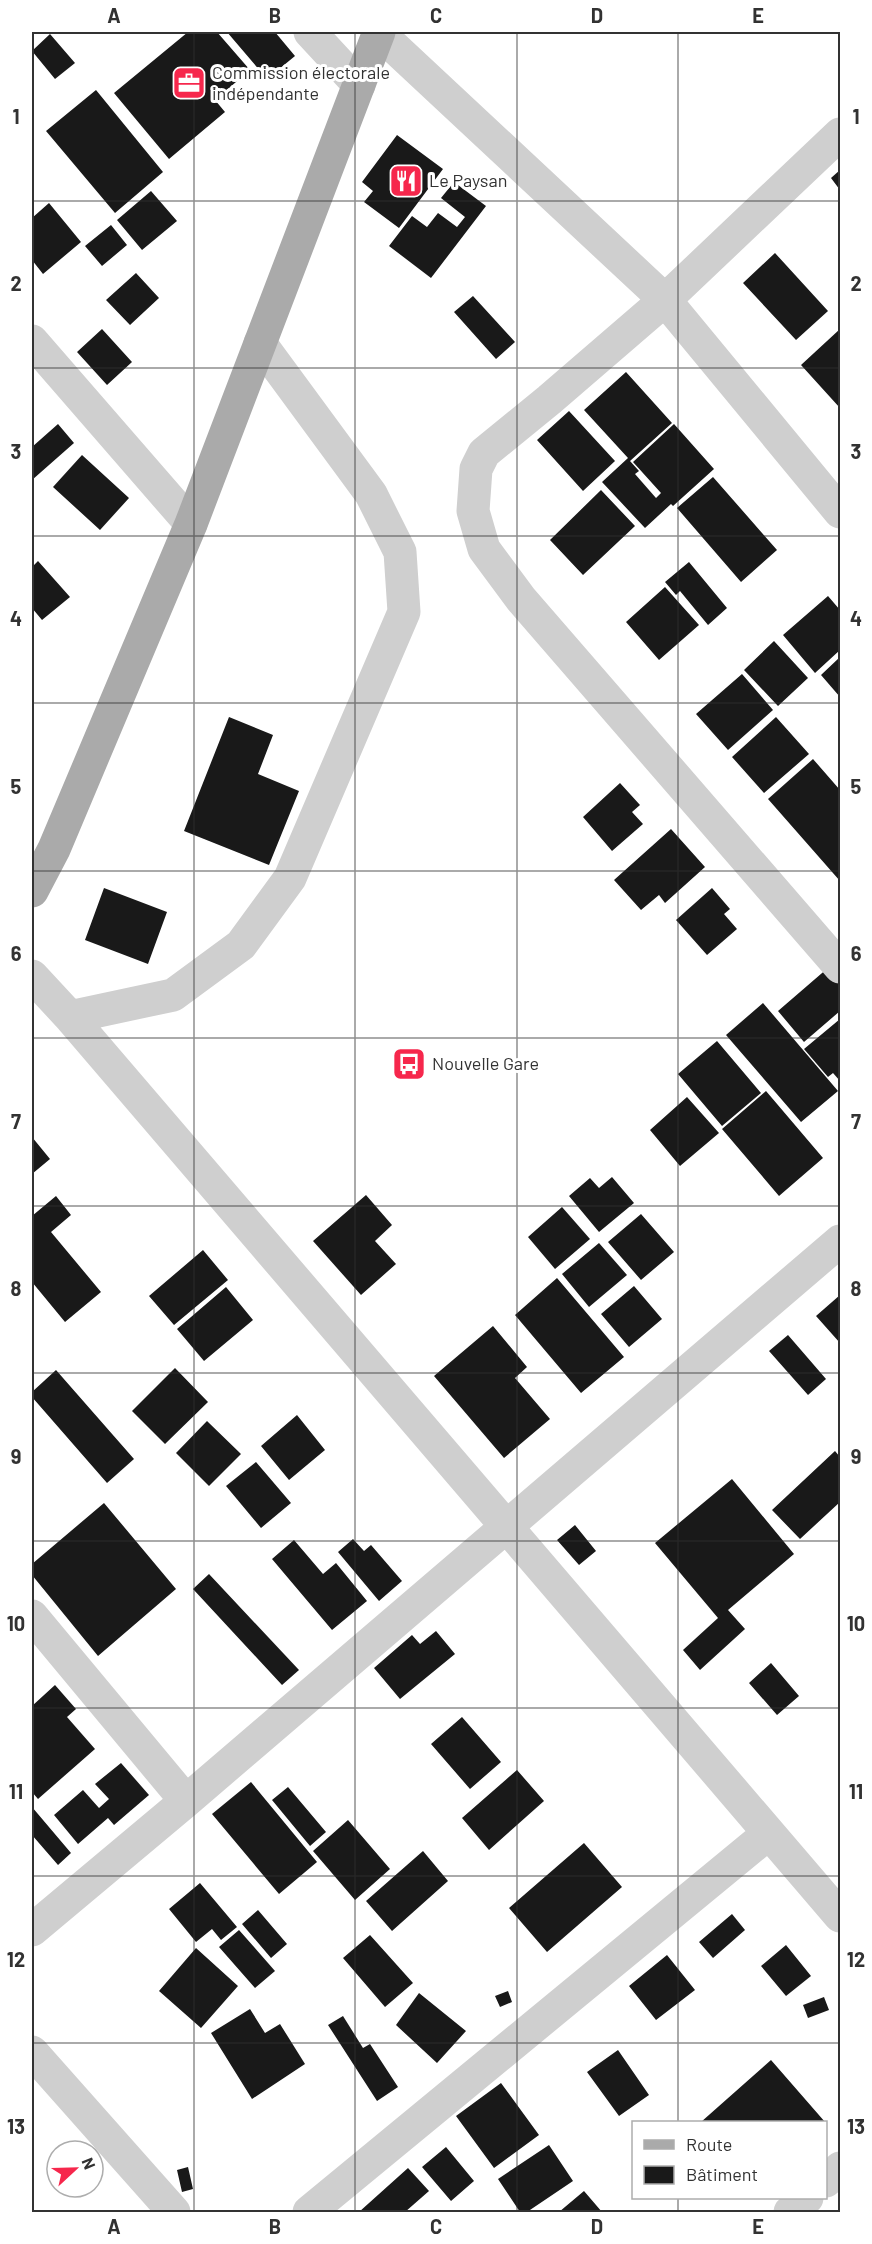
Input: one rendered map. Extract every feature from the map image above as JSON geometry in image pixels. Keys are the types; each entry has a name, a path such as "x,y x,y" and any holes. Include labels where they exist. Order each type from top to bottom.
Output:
{"main road":[{"path":"32,891 54,849 191,524 379,32"}],"street":[{"path":"310,32 358,85"},
{"path":"379,32 665,300 840,512"},
{"path":"840,134 665,300 484,453 476,469 473,511 484,549 521,599 840,967"},
{"path":"32,341 191,524"},
{"path":"70,1017 172,995 241,945 290,878 404,612 400,552 371,494 260,343"},
{"path":"32,976 70,1017 840,1916"},
{"path":"32,1930 840,1241"},
{"path":"32,1616 186,1801"},
{"path":"309,2212 769,1833"},
{"path":"32,2052 174,2212"},
{"path":"827,2179 840,2168"},
{"path":"790,2212 806,2199"}],"building":[{"path":"188,32 217,32 250,70 215,100 225,112 169,159 114,93"},
{"path":"227,32 275,32 295,56 267,79"},
{"path":"50,34 75,63 55,79 32,51"},
{"path":"96,90 163,172 115,213 46,131"},
{"path":"397,135 443,169 399,228 364,202 373,191 362,182"},
{"path":"840,170 840,190 831,178"},
{"path":"454,182 486,206 431,278 389,246 412,216 427,227 438,213 457,227 465,217 441,198"},
{"path":"151,191 177,221 142,250 117,220"},
{"path":"49,203 81,242 43,274 32,260 32,218"},
{"path":"111,225 127,245 102,266 85,246"},
{"path":"775,253 828,311 796,340 743,283"},
{"path":"136,273 159,298 130,325 106,300"},
{"path":"473,296 515,342 496,359 454,312"},
{"path":"102,329 132,362 107,385 77,352"},
{"path":"840,329 840,408 801,365"},
{"path":"626,372 672,423 630,461 639,471 635,474 656,498 661,493 633,462 674,424 714,469 645,528 602,482 628,458 584,410"},
{"path":"569,411 615,461 583,491 537,440"},
{"path":"58,424 74,443 32,480 32,447"},
{"path":"82,455 129,498 100,530 53,487"},
{"path":"713,477 777,550 741,582 677,508"},
{"path":"601,490 635,526 583,575 550,540"},
{"path":"38,561 70,597 42,620 32,608 32,567"},
{"path":"689,562 727,608 708,625 680,591 676,595 665,582"},
{"path":"665,587 699,625 659,660 626,622"},
{"path":"828,596 840,610 840,650 815,673 783,635"},
{"path":"774,641 808,678 778,706 744,670"},
{"path":"840,657 840,697 821,675"},
{"path":"742,674 773,710 728,750 696,714"},
{"path":"229,717 273,735 258,774 299,791 269,865 184,831"},
{"path":"776,717 809,754 764,793 732,757"},
{"path":"813,759 840,790 840,881 768,799"},
{"path":"620,783 640,805 632,812 643,824 612,851 583,817"},
{"path":"671,829 705,867 665,903 659,895 641,910 614,880"},
{"path":"104,888 167,912 148,964 85,940"},
{"path":"712,888 730,909 724,914 737,929 707,955 676,920"},
{"path":"829,967 840,981 840,1011 804,1042 778,1011"},
{"path":"763,1003 838,1091 801,1122 726,1035"},
{"path":"840,1019 840,1081 833,1073 828,1077 804,1049"},
{"path":"717,1041 761,1093 722,1126 678,1074"},
{"path":"766,1091 823,1158 779,1196 722,1129"},
{"path":"687,1097 719,1133 680,1166 650,1130"},
{"path":"32,1137 50,1159 32,1174"},
{"path":"612,1177 634,1203 599,1232 569,1196 590,1178 599,1188"},
{"path":"366,1195 392,1225 375,1241 396,1264 361,1295 313,1241"},
{"path":"56,1196 71,1215 51,1232 101,1292 65,1322 32,1282 32,1216"},
{"path":"562,1207 590,1239 555,1269 528,1237"},
{"path":"641,1214 674,1252 641,1280 608,1242"},
{"path":"599,1243 627,1275 589,1307 562,1274"},
{"path":"203,1250 228,1280 174,1325 149,1296"},
{"path":"557,1278 624,1357 581,1393 515,1315"},
{"path":"634,1286 662,1319 629,1347 601,1314"},
{"path":"226,1287 253,1320 204,1361 177,1329"},
{"path":"840,1295 840,1343 816,1316"},
{"path":"493,1326 527,1367 515,1378 550,1419 504,1458 434,1376"},
{"path":"788,1335 826,1379 808,1395 769,1351"},
{"path":"175,1368 208,1402 165,1444 132,1411"},
{"path":"56,1370 134,1459 107,1483 32,1397 32,1392"},
{"path":"297,1415 325,1450 289,1480 261,1446"},
{"path":"207,1421 241,1454 209,1486 176,1453"},
{"path":"835,1451 840,1457 840,1502 800,1539 772,1510"},
{"path":"256,1462 291,1503 261,1528 226,1486"},
{"path":"732,1479 794,1554 728,1610 745,1629 700,1670 683,1650 718,1618 655,1543"},
{"path":"104,1503 176,1589 98,1656 32,1575 32,1564"},
{"path":"575,1525 596,1551 579,1565 557,1540"},
{"path":"353,1539 364,1551 371,1545 402,1581 379,1601 338,1552"},
{"path":"294,1540 323,1574 336,1563 367,1601 332,1630 272,1559"},
{"path":"209,1574 299,1670 282,1685 193,1589"},
{"path":"436,1631 455,1654 400,1699 374,1668 412,1635 420,1644"},
{"path":"771,1663 799,1696 777,1715 749,1683"},
{"path":"55,1685 76,1709 67,1717 95,1749 38,1799 32,1792 32,1706"},
{"path":"462,1717 501,1762 470,1789 431,1744"},
{"path":"121,1763 149,1795 114,1825 108,1818 78,1844 54,1815 83,1790 99,1808 109,1799 95,1784"},
{"path":"517,1770 544,1801 489,1850 462,1818"},
{"path":"251,1782 317,1862 279,1894 212,1814"},
{"path":"288,1787 326,1832 310,1846 272,1800"},
{"path":"32,1807 71,1853 58,1865 32,1835"},
{"path":"348,1820 390,1869 355,1900 313,1851"},
{"path":"584,1843 622,1887 547,1952 509,1908"},
{"path":"423,1851 448,1881 392,1931 366,1901"},
{"path":"200,1883 237,1927 221,1940 212,1929 196,1942 169,1909"},
{"path":"258,1910 287,1944 271,1958 242,1924"},
{"path":"732,1914 745,1930 713,1958 699,1942"},
{"path":"239,1930 275,1971 255,1988 219,1947"},
{"path":"370,1935 413,1983 385,2007 343,1958"},
{"path":"786,1945 811,1976 786,1996 761,1966"},
{"path":"196,1948 238,1986 201,2028 159,1991"},
{"path":"667,1955 695,1990 656,2020 629,1986"},
{"path":"508,1991 512,2002 500,2007 495,1996"},
{"path":"419,1993 466,2031 437,2063 396,2025"},
{"path":"824,1997 829,2010 808,2018 803,2005"},
{"path":"250,2009 265,2033 280,2024 305,2064 252,2099 211,2033"},
{"path":"343,2016 363,2048 370,2044 398,2087 377,2101 328,2025"},
{"path":"618,2050 649,2095 619,2116 587,2072"},
{"path":"771,2060 824,2121 702,2121"},
{"path":"501,2083 539,2135 494,2168 456,2116"},
{"path":"549,2145 573,2181 527,2212 520,2212 498,2179"},
{"path":"446,2147 474,2181 451,2201 422,2167"},
{"path":"188,2167 193,2189 182,2192 177,2170"},
{"path":"408,2168 429,2191 405,2212 359,2212"},
{"path":"584,2191 602,2212 559,2212"}],"place":[{"name":"Commission électorale indépendante","path":"189,83"},
{"name":"Le Paysan","path":"406,181"},
{"name":"Nouvelle Gare","path":"409,1064"}]}
